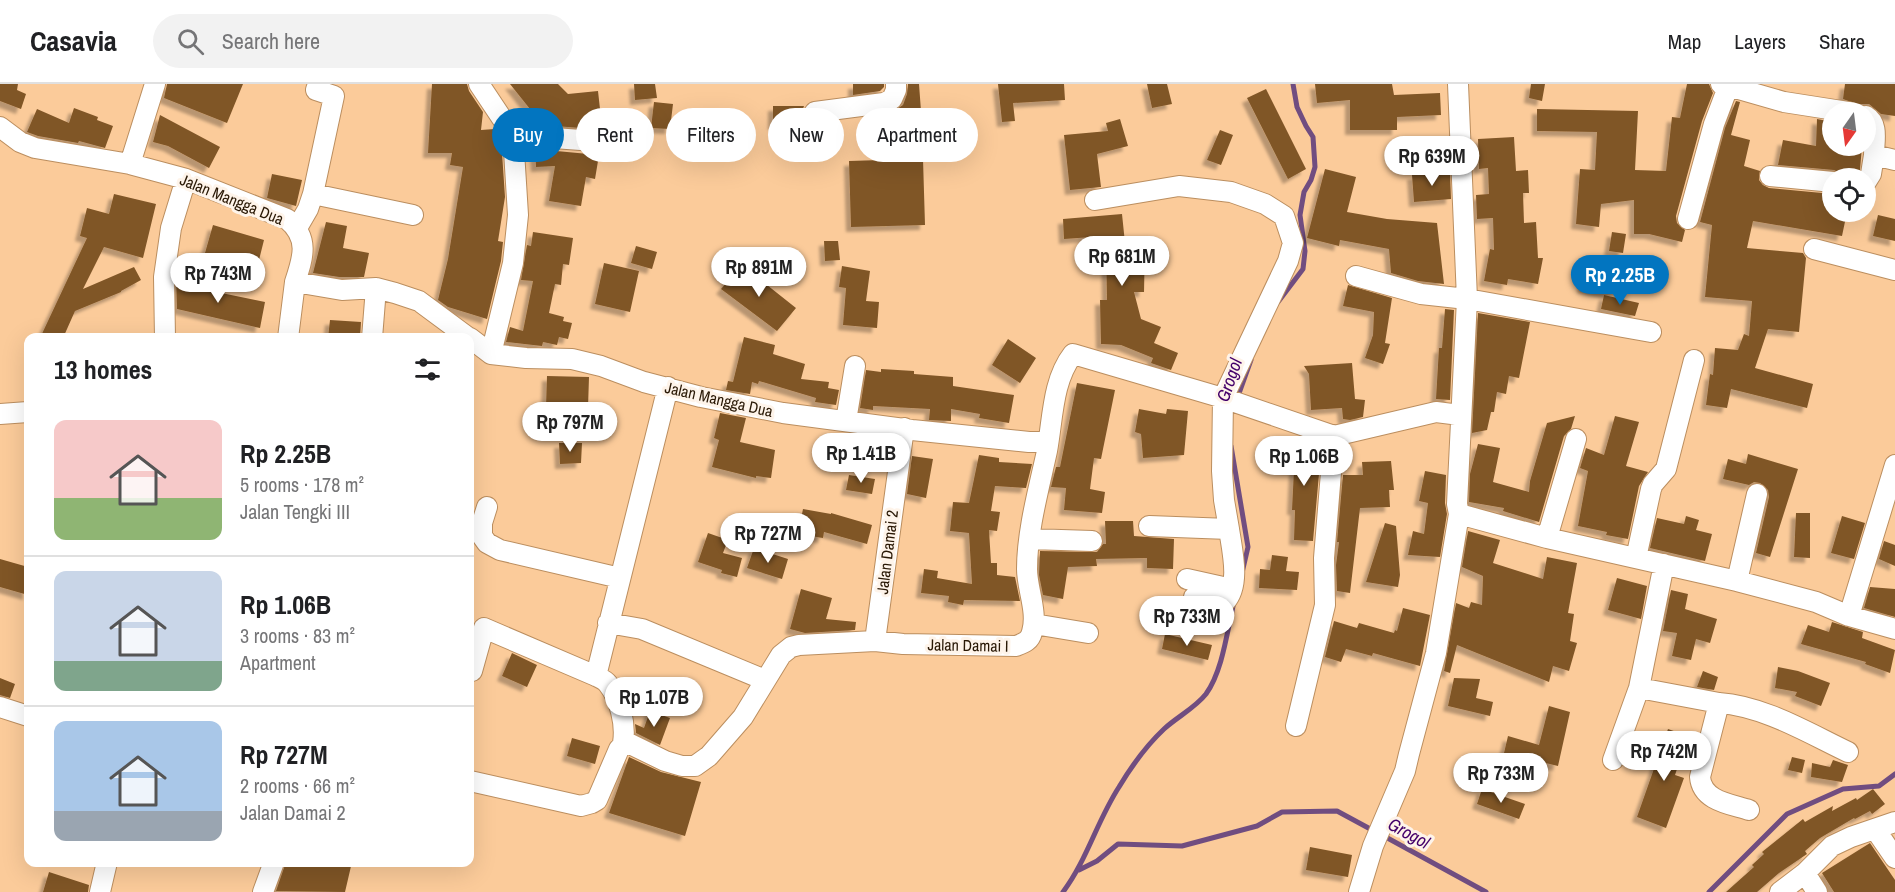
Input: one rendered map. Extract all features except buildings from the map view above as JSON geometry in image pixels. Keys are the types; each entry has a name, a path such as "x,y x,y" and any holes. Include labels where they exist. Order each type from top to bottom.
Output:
{"street":[{"path":"130,164 155,84"},
{"path":"297,228 308,209 313,194 334,96 316,90 318,84"},
{"path":"479,84 495,108"},
{"path":"844,108 884,103 892,99 896,84"},
{"path":"1359,892 1373,846 1405,771 1436,653 1459,514 1456,504 1467,299 1458,84"},
{"path":"1688,219 1725,85 1763,90 1784,102 1822,108"},
{"name":"Jalan Mangga Dua","path":"0,127 20,142 35,148 130,164 186,179 287,219 297,228 301,236 303,258 295,282 289,333"},
{"path":"1876,155 1895,160"},
{"path":"474,342 491,354 513,263 518,225 514,162"},
{"path":"1770,176 1822,181"},
{"path":"165,333 164,277 171,228 186,179"},
{"path":"1095,200 1179,186 1231,192 1265,204 1284,216 1293,243 1234,403 1222,471 1234,566 1232,589 1191,588"},
{"path":"313,194 413,215"},
{"path":"1814,249 1895,270"},
{"path":"1356,276 1421,294 1467,299 1651,332"},
{"path":"295,282 342,290 376,288 419,301 462,333"},
{"path":"372,333 376,288"},
{"name":"Jalan Mangga Dua","path":"491,354 526,358 572,359 701,397 783,413 1029,442 1048,442"},
{"path":"1088,633 1034,624 1027,569 1031,532 1053,405 1066,363 1072,354 1334,436 1436,412 1460,415"},
{"path":"1636,558 1651,489 1666,469 1694,360"},
{"path":"846,421 855,366"},
{"path":"596,676 668,387"},
{"path":"0,414 24,412"},
{"name":"Jalan Damai 2","path":"875,641 904,428"},
{"path":"1296,726 1324,613 1326,578 1324,558 1334,436"},
{"path":"1547,538 1576,439"},
{"path":"1850,616 1895,465"},
{"path":"1737,580 1757,494"},
{"path":"487,507 482,536 487,543 500,550 620,578"},
{"path":"1459,514 1547,538 1737,580 1816,602 1850,616 1895,629"},
{"path":"1149,526 1229,529"},
{"path":"1031,532 1092,541"},
{"path":"1613,760 1639,688 1664,564"},
{"path":"608,623 642,629 765,680"},
{"name":"Jalan Damai I","path":"623,743 626,742 665,761 682,766 695,766 709,756 743,717 776,661 791,647 875,641 903,644 1016,646 1028,641 1034,624"},
{"path":"474,664 484,628 596,676 607,682 620,710 625,732 623,743 603,790 597,800 592,803 581,806 568,804 474,782"},
{"path":"1639,688 1732,704 1774,717 1848,752"},
{"path":"1719,703 1700,777 1701,786 1705,794 1749,810"},
{"path":"0,707 24,715"},
{"path":"1780,892 1805,873 1832,846 1895,822"},
{"path":"1875,829 1895,858"},
{"path":"100,892 106,867"},
{"path":"263,892 272,867"},
{"path":"1805,873 1817,892"}],"waterway":[{"name":"Grogol","path":"1278,302 1303,269 1305,251 1300,215 1304,192 1315,167 1313,137 1297,107 1293,84"},
{"name":"Grogol","path":"1237,399 1251,360"},
{"name":"Grogol","path":"1231,446 1248,547 1242,573"},
{"name":"Grogol","path":"1063,892 1079,867 1111,800 1134,764 1158,735 1197,704 1212,684 1227,638 1234,602"},
{"name":"Grogol","path":"1709,892 1787,814 1843,789 1879,786 1895,774"},
{"name":"Grogol","path":"1079,870 1097,861 1118,844 1182,846 1257,826 1282,812 1337,811 1374,831"},
{"name":"Grogol","path":"1382,835 1486,892"}]}
